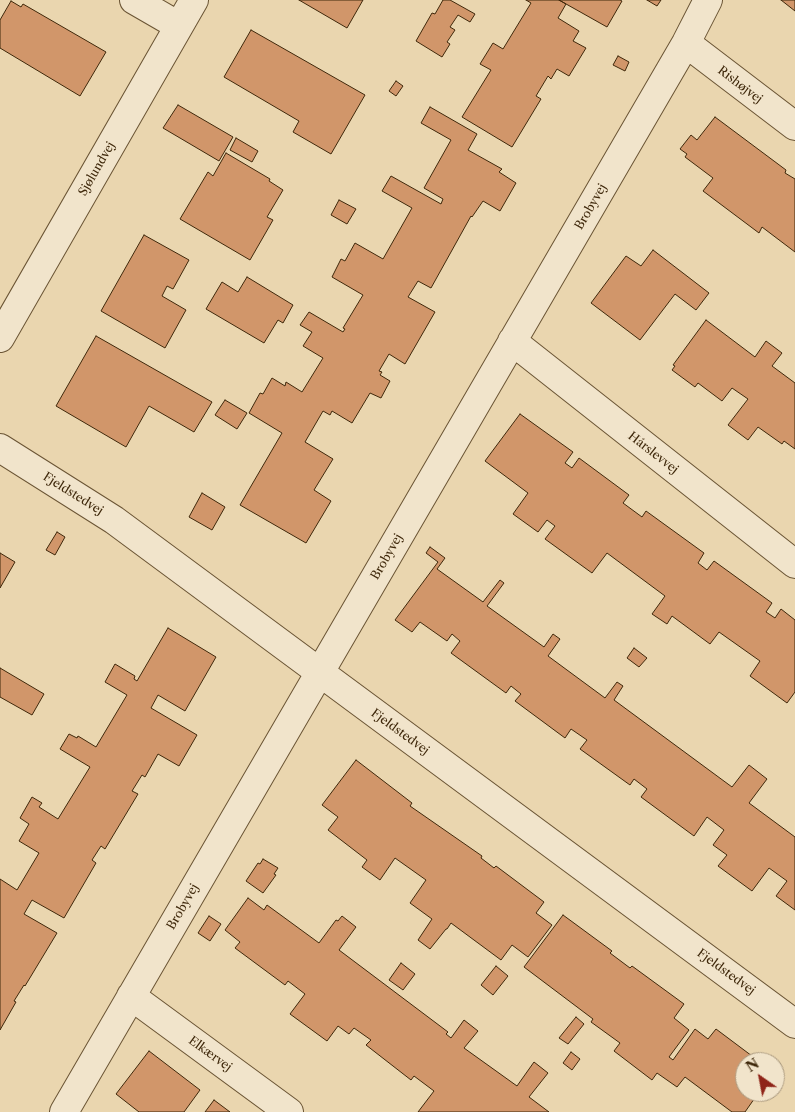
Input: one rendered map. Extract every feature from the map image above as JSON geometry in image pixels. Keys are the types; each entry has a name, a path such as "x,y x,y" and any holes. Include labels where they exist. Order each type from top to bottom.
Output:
{"street":[{"path":"134,0 179,26"},
{"name":"Sjølundvej","path":"0,338 194,0"},
{"name":"Brobyvej","path":"64,1112 686,43 708,0"},
{"name":"Rishøjvej","path":"686,43 795,126"},
{"name":"Hårslevvej","path":"512,341 795,564"},
{"name":"Fjeldstedvej","path":"0,448 114,520 795,1024"},
{"name":"Elkærvej","path":"132,996 289,1112"}],"building":[{"path":"299,0 363,0 347,28"},
{"path":"443,0 450,0 475,14 470,22 458,15 450,27 455,30 447,42 450,44 442,57 416,41 432,13 435,14"},
{"path":"526,0 559,0 566,4 558,18 579,31 573,41 586,48 569,76 557,69 551,79 548,76 536,96 541,99 512,147 462,117 491,70 480,64 493,43 503,49 531,3"},
{"path":"559,0 620,0 622,1 607,27"},
{"path":"647,0 661,0 657,6"},
{"path":"781,0 795,0 795,11"},
{"path":"11,1 21,7 23,4 106,52 80,96 0,48 0,20"},
{"path":"251,30 365,95 331,154 293,132 299,121 224,77"},
{"path":"618,56 629,62 625,71 613,65"},
{"path":"396,81 403,86 396,96 389,91"},
{"path":"178,105 233,137 219,161 163,128"},
{"path":"430,107 477,134 468,150 502,169 499,172 516,183 500,211 483,201 471,216 431,288 418,281 408,297 435,312 405,364 389,354 379,371 382,372 380,375 390,381 381,398 370,393 352,423 332,411 330,415 323,411 305,442 333,459 314,490 331,501 306,543 240,505 282,433 249,413 260,393 263,394 272,378 285,386 286,382 302,392 323,358 303,346 312,332 300,325 309,312 343,332 345,329 343,328 363,295 332,277 341,259 345,261 355,243 383,259 412,208 382,191 391,176 441,204 443,199 424,188 451,140 421,123"},
{"path":"715,117 786,170 785,173 795,179 795,252 762,227 759,233 703,191 713,178 685,157 687,154 680,149 691,135 697,140"},
{"path":"236,138 258,151 252,162 230,150"},
{"path":"226,153 270,179 269,181 283,190 267,217 273,220 250,260 180,219 208,172 213,176"},
{"path":"339,200 356,209 347,224 331,215"},
{"path":"144,235 189,260 173,289 167,286 162,296 186,310 165,348 101,311"},
{"path":"653,250 709,293 696,310 675,294 640,340 591,303 626,256 641,266"},
{"path":"247,277 293,305 283,323 278,320 264,343 206,309 222,282 238,292"},
{"path":"706,320 755,357 766,341 782,353 772,366 795,383 795,449 784,441 782,444 758,427 748,440 728,425 748,399 732,388 722,401 698,383 695,387 672,370 675,366 673,365"},
{"path":"96,336 212,402 194,432 149,406 126,447 56,406"},
{"path":"225,400 247,413 237,429 215,415"},
{"path":"520,414 573,452 565,463 572,468 579,458 629,495 623,503 642,517 646,511 704,553 698,563 707,570 714,561 772,603 766,612 775,618 781,609 795,620 795,692 787,703 750,676 760,661 719,632 710,644 672,616 667,624 652,614 665,596 607,553 592,573 545,539 555,526 547,520 538,532 513,514 528,493 485,461"},
{"path":"202,493 225,507 212,530 189,517"},
{"path":"57,532 65,537 55,555 46,550"},
{"path":"430,547 445,558 437,569 483,602 500,580 504,583 487,606 544,647 553,634 560,639 548,656 605,698 617,682 623,686 614,700 732,787 749,765 767,779 749,803 795,837 795,910 776,896 787,881 769,868 752,891 718,866 727,855 713,845 724,830 707,817 694,836 641,797 647,789 634,779 630,785 580,749 587,740 571,729 565,738 515,701 521,694 511,686 506,693 451,653 460,641 452,634 447,641 420,622 412,632 395,620 438,562 426,553"},
{"path":"0,553 15,562 0,588"},
{"path":"168,628 216,657 185,711 158,695 151,708 197,735 179,766 158,754 145,777 142,775 132,791 138,794 105,849 101,846 92,860 96,863 64,918 32,900 24,914 57,933 14,1001 16,1002 0,1030 0,879 17,890 39,853 19,841 29,824 20,818 32,797 42,803 39,807 58,819 90,767 60,749 69,734 77,738 78,736 96,747 127,695 105,682 115,664 135,676 134,679 137,681"},
{"path":"634,648 647,658 639,667 627,658"},
{"path":"0,668 44,694 32,715 0,697"},
{"path":"356,760 412,803 410,806 544,902 536,913 552,925 528,957 512,945 501,960 451,923 430,949 418,940 432,919 410,903 426,880 395,858 380,880 362,867 367,860 328,830 338,817 322,805"},
{"path":"263,859 278,868 274,874 276,875 263,893 246,881 258,863 260,864"},
{"path":"248,898 264,910 267,905 319,943 336,920 338,921 342,916 356,927 339,950 448,1032 446,1034 451,1038 464,1020 478,1031 464,1048 517,1086 534,1062 548,1073 529,1097 549,1112 418,1112 434,1091 414,1076 411,1080 366,1045 371,1040 354,1028 349,1034 338,1026 327,1041 290,1014 305,994 288,981 285,985 235,948 240,942 225,930"},
{"path":"563,915 612,951 610,953 630,968 632,966 684,1004 674,1018 689,1030 669,1057 673,1060 695,1029 708,1039 716,1029 747,1052 735,1052 735,1102 752,1102 745,1112 732,1112 685,1077 677,1087 657,1073 652,1080 614,1051 620,1043 591,1022 593,1019 524,967"},
{"path":"209,916 221,924 210,941 198,933"},
{"path":"401,963 415,974 403,990 389,980"},
{"path":"496,966 508,976 493,995 481,985"},
{"path":"576,1017 584,1024 568,1044 559,1038"},
{"path":"149,1051 200,1090 184,1112 139,1112 116,1094"},
{"path":"571,1052 580,1059 572,1070 563,1063"},
{"path":"214,1100 230,1112 205,1112"}]}
